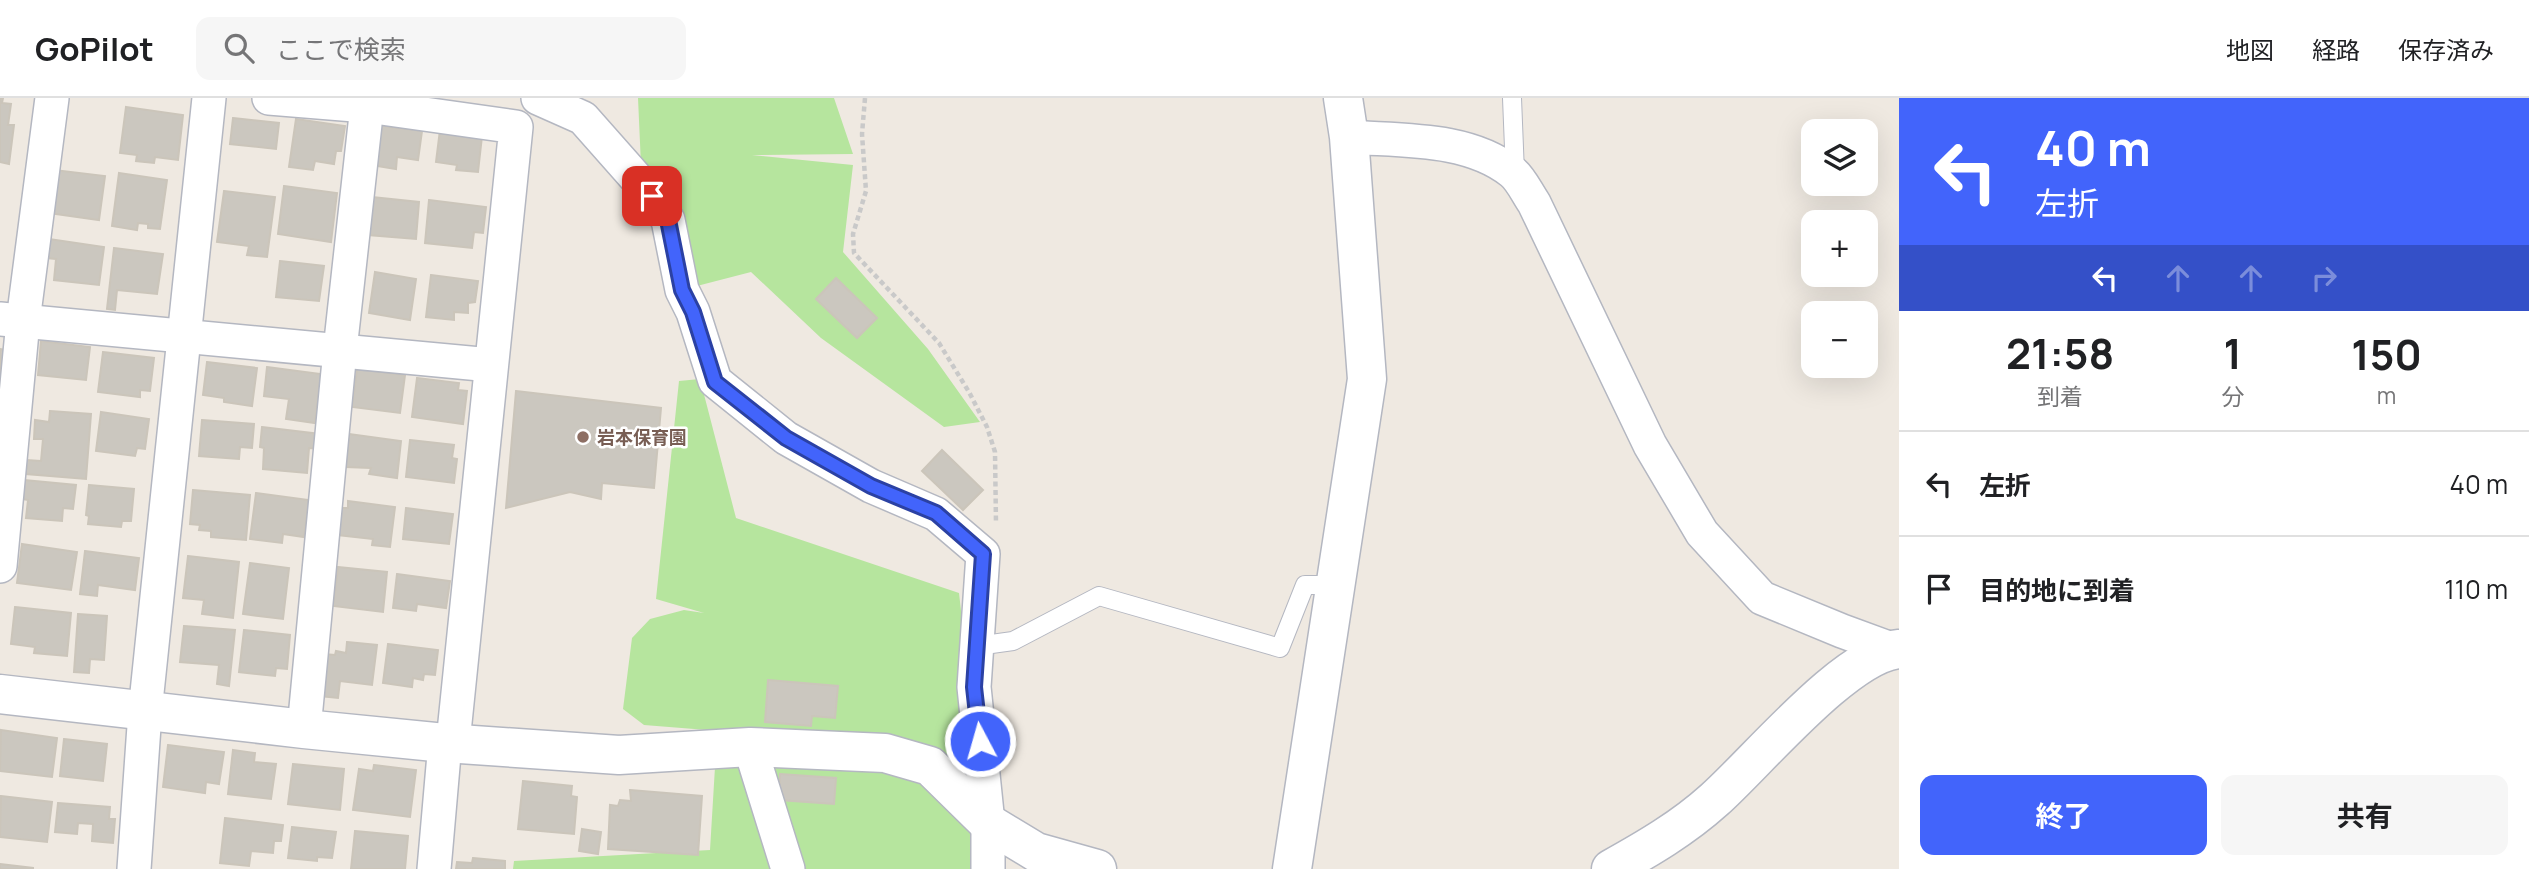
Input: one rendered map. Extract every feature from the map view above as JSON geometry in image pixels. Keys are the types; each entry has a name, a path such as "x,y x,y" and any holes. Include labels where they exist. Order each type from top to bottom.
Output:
{"street":[{"path":"0,566 12,320 52,98"},
{"path":"134,869 145,712 209,98"},
{"path":"269,98 367,106 516,127 434,869"},
{"path":"538,98 583,118 652,196 668,220 682,290 693,312 715,382 786,438 871,486 936,513 983,554 974,687 988,823 988,869"},
{"path":"1292,869 1367,379 1349,136 1343,98"},
{"path":"304,729 367,106"},
{"path":"1349,136 1433,143 1483,153 1514,173 1534,203 1650,444 1702,533 1762,598 1842,632 1897,650"},
{"path":"12,320 491,365"},
{"path":"1611,869 1659,842 1713,801 1835,683 1858,666 1897,650"},
{"path":"0,694 304,729 619,755 750,747 885,753 929,766 988,823 1036,852 1097,869"},
{"path":"750,747 788,869"}],"lane":[{"path":"1512,98 1514,173"},
{"path":"977,646 1013,641 1099,596 1280,648 1305,585 1336,585"}],"path":[{"path":"865,98 862,134 866,191 853,234 854,253 939,343 969,391 987,427 995,452 996,525 983,554"}],"green space":[{"path":"638,98 834,98 853,154 752,155 853,165 843,252 928,349 980,422 944,427 821,338 751,272 693,287 643,210"},
{"path":"700,379 736,518 959,593 974,725 978,869 513,869 514,861 710,850 715,767 757,734 644,725 623,709 632,638 650,619 684,610 704,613 656,599 679,381"}],"building":[{"path":"0,98 3,98 2,103 11,104 8,125 14,125 9,164 0,162"},
{"path":"126,107 183,115 178,160 155,157 154,163 136,161 137,155 120,153"},
{"path":"233,118 279,123 276,149 230,144"},
{"path":"296,119 345,126 341,151 336,151 334,164 315,161 313,170 289,167"},
{"path":"376,125 422,131 418,160 397,157 396,169 371,165"},
{"path":"440,130 482,136 478,172 456,170 457,165 436,162"},
{"path":"54,170 105,176 99,220 48,213"},
{"path":"119,173 167,180 160,229 148,228 148,224 138,223 137,230 112,226"},
{"path":"284,186 337,193 331,242 278,234"},
{"path":"224,191 275,197 267,257 247,255 249,246 217,242"},
{"path":"372,197 419,202 416,239 368,235"},
{"path":"429,200 486,207 483,233 474,232 472,248 425,243"},
{"path":"49,239 104,247 99,285 54,280 56,259 47,258"},
{"path":"114,248 163,254 157,294 117,290 115,310 107,309"},
{"path":"280,261 324,266 319,301 276,297"},
{"path":"375,272 416,279 410,320 369,313"},
{"path":"431,275 478,281 475,302 468,303 468,313 454,312 454,320 426,317"},
{"path":"836,278 877,318 857,338 816,299"},
{"path":"41,341 90,347 86,380 38,375"},
{"path":"0,349 6,350 1,384 0,384"},
{"path":"103,352 154,358 150,391 140,390 140,397 98,392"},
{"path":"207,362 257,368 252,406 224,402 224,398 203,395"},
{"path":"267,367 321,374 315,423 286,419 289,399 264,396"},
{"path":"357,369 405,375 400,413 352,407"},
{"path":"417,378 459,383 458,390 467,391 463,424 412,417"},
{"path":"516,391 661,408 654,488 602,483 601,499 570,492 506,508"},
{"path":"50,411 91,414 86,479 26,474 27,460 41,461 43,439 34,439 35,420 49,422"},
{"path":"101,412 149,419 145,449 137,448 135,456 96,451"},
{"path":"202,420 254,424 252,448 240,447 239,459 199,456"},
{"path":"262,427 320,434 319,449 309,448 307,473 263,469 264,448 260,447"},
{"path":"349,434 401,441 397,478 369,474 371,468 346,467"},
{"path":"410,440 454,445 452,458 457,459 454,483 406,477"},
{"path":"942,450 983,490 963,510 922,471"},
{"path":"24,480 76,485 73,509 63,508 62,521 26,518 28,500 22,499"},
{"path":"89,485 134,489 131,521 122,521 121,527 88,524 89,516 86,515"},
{"path":"193,490 250,495 246,540 211,537 211,531 199,530 200,525 190,524"},
{"path":"256,493 309,500 304,537 283,534 282,543 250,539"},
{"path":"348,501 395,507 390,547 372,545 373,539 338,535 341,508 348,508"},
{"path":"406,508 453,514 449,544 403,539"},
{"path":"22,544 77,552 71,590 17,583"},
{"path":"85,551 139,558 135,590 98,585 97,596 80,594"},
{"path":"188,556 239,562 233,618 202,614 204,600 183,598"},
{"path":"250,563 289,568 283,619 243,614"},
{"path":"338,567 387,572 383,612 333,606"},
{"path":"397,574 450,581 446,608 417,604 416,611 393,608"},
{"path":"15,607 71,613 67,656 34,653 35,647 11,644"},
{"path":"78,614 107,616 104,660 90,659 89,673 74,672"},
{"path":"184,626 235,630 229,686 217,684 219,665 180,662"},
{"path":"244,630 290,635 287,669 276,668 275,676 239,672"},
{"path":"347,642 377,645 372,685 340,681 338,698 320,696 325,654 335,655 336,651 346,653"},
{"path":"388,644 438,650 435,675 424,674 423,680 413,678 412,687 383,683"},
{"path":"768,680 838,686 835,718 812,716 811,726 765,722"},
{"path":"1,730 57,738 52,777 0,771"},
{"path":"64,739 107,744 103,781 60,776"},
{"path":"168,745 224,752 219,784 206,782 205,793 163,787"},
{"path":"233,750 255,753 254,762 276,764 271,799 228,794"},
{"path":"293,764 344,769 340,810 288,804"},
{"path":"374,765 416,770 410,817 353,810 359,769 373,771"},
{"path":"780,774 836,778 834,804 779,800"},
{"path":"523,781 572,786 571,796 577,797 574,834 518,829"},
{"path":"630,790 702,796 698,855 608,849 610,805 618,806 620,800 631,801"},
{"path":"1,796 52,802 47,842 0,837"},
{"path":"58,803 110,807 109,819 115,819 113,843 92,841 93,824 78,823 77,834 55,832"},
{"path":"225,818 283,825 281,841 274,841 273,853 251,851 249,866 220,863"},
{"path":"292,827 336,832 332,858 317,857 317,861 288,858"},
{"path":"582,829 601,832 598,854 579,851"},
{"path":"355,831 408,836 405,869 351,869"},
{"path":"473,858 505,861 505,869 456,869 457,862 472,863"},
{"path":"0,864 33,868 33,869 0,869"}],"place":[{"name":"岩本保育園","path":"583,437"}],"route":[{"path":"652,196 668,220 682,290 693,312 715,382 786,438 871,486 936,513 983,554 974,687 980,741"}]}
